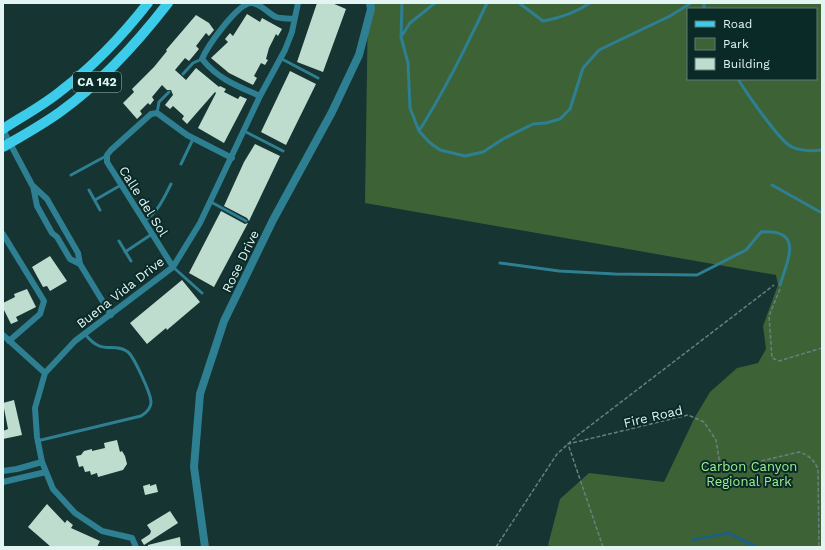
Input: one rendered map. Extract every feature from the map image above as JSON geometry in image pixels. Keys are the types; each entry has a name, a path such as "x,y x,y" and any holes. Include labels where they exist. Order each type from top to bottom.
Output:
{"main road":[{"name":"CA 142","path":"3,130 61,92 87,70 115,43 148,3"},
{"name":"CA 142","path":"6,145 60,112 96,83 126,53 168,3"}],"street":[{"path":"260,96 224,80 211,71 202,59 207,48 242,6 251,3 262,7 276,17 294,19"},
{"name":"Buena Vida Drive","path":"136,547 132,538 102,531 75,513 53,489 42,462 38,441 35,408 46,373 59,356 172,267 200,223 260,96 280,58 292,32 298,3"},
{"name":"Rose Drive","path":"205,547 194,467 200,394 224,320 273,220 332,112 359,54 371,8 370,3"},
{"path":"157,113 193,138 232,158"},
{"name":"Calle del Sol","path":"157,113 150,114 111,150 107,155 106,162 172,267"},
{"path":"3,130 6,145 32,185 47,200 78,253 80,264 111,315"},
{"path":"32,185 37,206 52,233 57,237 70,259 80,264"},
{"path":"3,234 44,301 40,314 9,341"},
{"path":"3,335 46,373"},
{"path":"3,471 42,462"},
{"path":"3,482 46,472"}],"lane":[{"path":"402,3 401,37 408,63 410,108 419,130 429,142 440,150 465,156 483,152 502,139 533,124 546,123 560,119 570,109 583,68 599,50 670,16 691,3"},
{"path":"401,37 410,23 435,3"},
{"path":"419,130 465,50 487,3"},
{"path":"519,3 543,21 577,12 590,3"},
{"path":"280,58 318,78"},
{"path":"183,74 193,63 202,59"},
{"path":"739,80 776,130 791,146 813,151 822,150"},
{"path":"157,113 161,99 169,92"},
{"path":"244,131 283,151"},
{"path":"181,164 193,138"},
{"path":"71,175 107,155"},
{"path":"144,221 152,216 160,206 171,184"},
{"path":"95,200 121,185"},
{"path":"772,185 822,213"},
{"path":"89,190 100,210"},
{"path":"210,202 246,221"},
{"path":"500,263 559,270 615,274 697,274 746,250 762,232 776,231 788,239 791,247 780,285"},
{"path":"125,252 152,234"},
{"path":"119,241 130,261"},
{"path":"172,267 202,293"},
{"path":"38,441 141,416 150,408 151,402 149,393 131,356 121,350 98,347 92,344 85,334"}],"path":[{"path":"496,547 556,454 775,284 780,285 780,289 769,316 772,358 779,361 822,348"},
{"name":"Fire Road","path":"568,444 688,415 704,422 716,440 719,459 726,465 736,467 799,452 806,454 814,461 818,469 819,547"},
{"path":"568,444 603,547"}],"green space":[{"name":"Carbon Canyon Regional Park","path":"368,3 822,3 822,547 552,547 548,545 560,499 589,473 664,482 695,417 710,392 737,368 758,363 766,349 763,326 778,285 776,275 365,203"}],"building":[{"path":"317,3 332,3 346,9 323,72 297,62"},
{"path":"247,14 260,22 262,18 282,29 278,36 276,34 269,48 266,59 268,60 265,65 261,63 254,76 257,78 253,85 229,73 211,58 228,42 225,39 230,33 233,36"},
{"path":"196,15 209,23 214,30 209,36 206,33 196,46 199,49 189,61 185,58 175,70 186,80 196,68 219,87 220,86 226,89 224,92 238,99 240,96 247,99 224,143 198,128 216,93 215,92 187,124 182,119 184,116 173,106 170,109 165,105 173,95 171,90 167,90 162,85 152,97 154,100 150,105 148,103 140,111 142,114 137,119 123,103 134,92 132,89 154,67 167,51 166,50"},
{"path":"290,71 316,84 286,145 261,132"},
{"path":"255,144 280,156 249,221 247,218 224,206 244,162"},
{"path":"221,211 245,224 248,223 214,287 189,273"},
{"path":"50,256 67,281 50,291 47,286 43,287 32,267"},
{"path":"182,280 200,302 167,330 166,328 147,344 130,323"},
{"path":"27,289 36,307 16,317 18,321 11,324 3,308 3,303 15,297 14,294"},
{"path":"14,400 22,435 3,439 3,431 8,429 3,403"},
{"path":"117,440 120,452 122,451 125,456 127,464 123,470 98,477 97,473 91,475 90,471 85,472 83,466 79,467 76,456 81,455 84,451 105,448 104,443"},
{"path":"150,484 150,486 156,484 158,492 145,495 143,486"},
{"path":"47,504 65,523 67,520 73,525 71,528 100,541 97,547 51,547 28,527"},
{"path":"170,511 178,523 144,545 141,540 150,534 151,531 147,525"},
{"path":"180,537 181,547 148,547 148,545"}],"waterway":[{"path":"692,540 728,533 757,547"}]}
